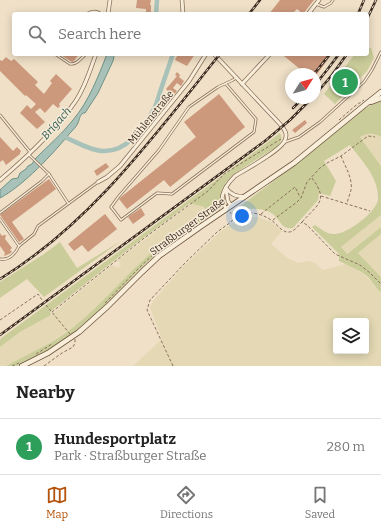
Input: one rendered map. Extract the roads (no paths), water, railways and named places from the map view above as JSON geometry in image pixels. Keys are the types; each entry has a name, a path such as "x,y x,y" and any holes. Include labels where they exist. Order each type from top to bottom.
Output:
{"main road":[{"name":"Straßburger Straße","path":"22,366 73,337 88,325 159,256 294,163 365,102 381,92"},
{"name":"Straßburger Straße","path":"365,102 381,98"}],"street":[{"path":"108,12 110,0"},
{"path":"182,0 183,12"},
{"path":"310,12 319,0"},
{"path":"0,180 46,138 76,101 95,56"},
{"name":"Mühlenstraße","path":"98,182 107,177 120,166 189,81 205,56"},
{"path":"216,56 280,124 285,130 286,135 285,142 278,150 235,176 228,183 222,195 223,204 228,208"},
{"path":"242,84 268,56"},
{"path":"226,188 230,193 236,196 245,197"},
{"path":"226,188 228,208"}],"lane":[{"path":"316,4 324,7 332,3 333,0"},
{"path":"285,142 299,137 320,122 343,102 364,82 381,52"},
{"path":"58,56 73,65 84,56"},
{"path":"226,84 256,119 254,132 172,194 157,193 121,220 111,207 160,150 189,107 218,87 236,78"},
{"path":"0,115 30,154 49,174 68,203"},
{"path":"0,212 42,181 49,174"},
{"path":"0,258 9,258 19,246 34,234 38,226 98,182"},
{"path":"0,219 19,246"}],"water":[{"path":"106,56 114,56 98,93 85,113 83,113 75,127 28,178 0,198 0,190 12,179 18,178 20,173 32,164 79,113 93,88"}],"waterway":[{"path":"156,12 157,0"},
{"path":"62,136 87,147 102,151 111,151 126,144 145,124 154,109 172,56"}],"railway":[{"path":"251,12 260,0"},
{"path":"359,12 364,0"},
{"path":"369,15 376,0"},
{"path":"0,279 33,257 92,205 171,116 218,56"},
{"path":"319,68 328,56"},
{"path":"321,78 338,56"},
{"path":"321,88 346,56"},
{"path":"293,108 297,104"},
{"path":"0,335 265,141 306,104"}],"place":[{"name":"Hundesportplatz","path":"345,82"}],"water label":[{"name":"Brigach","path":"56,123"}]}
